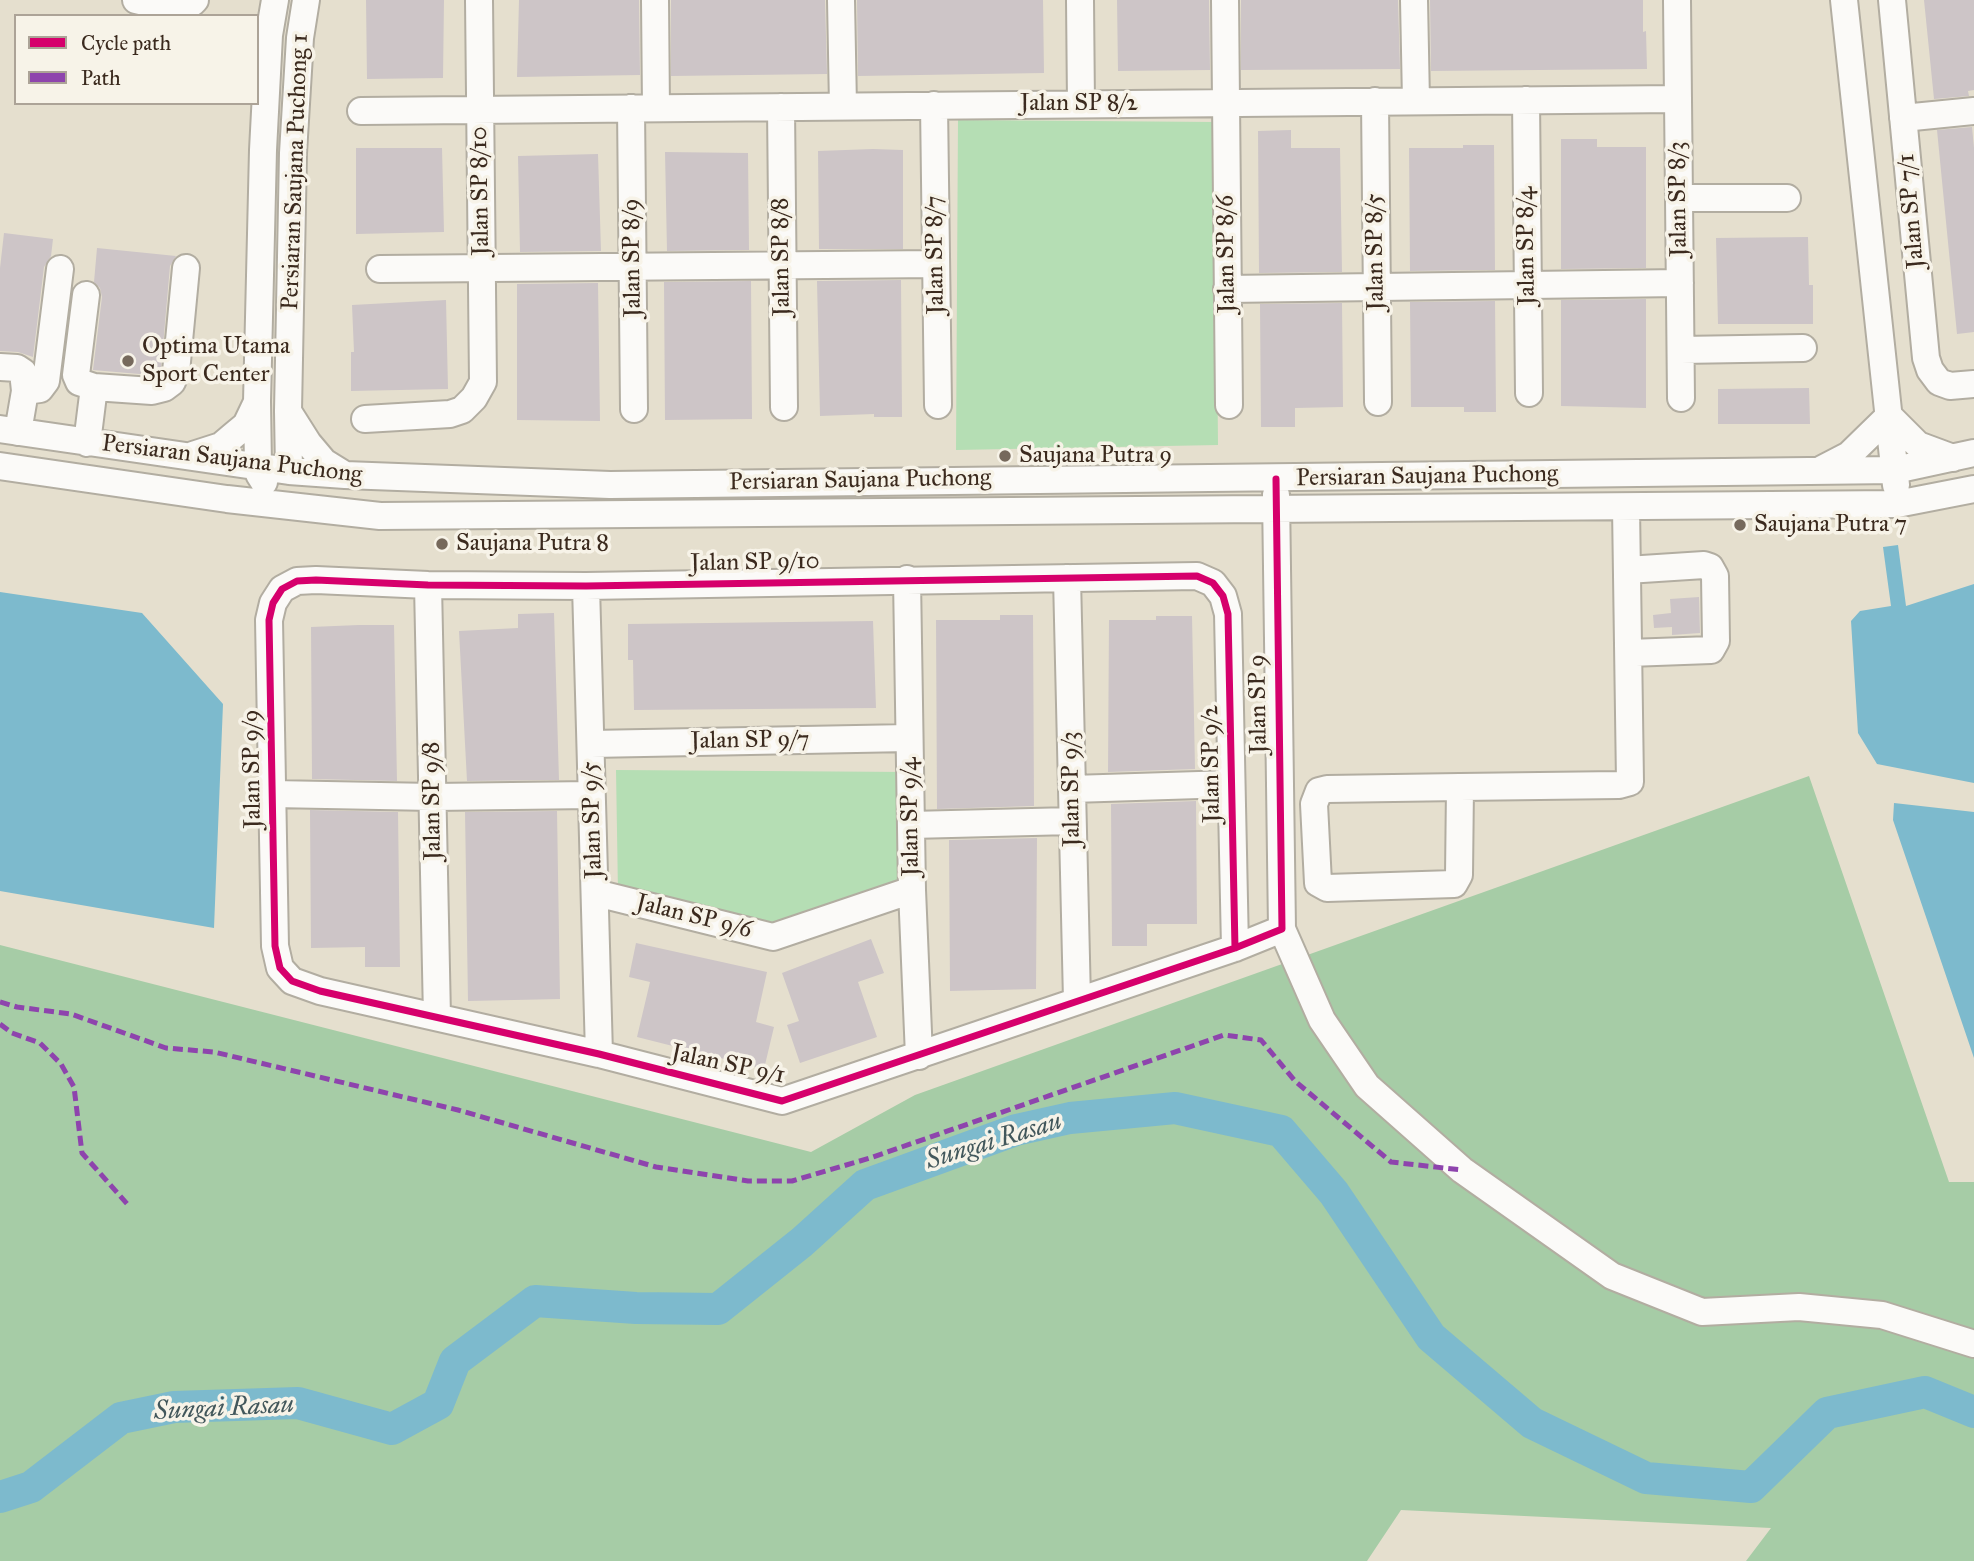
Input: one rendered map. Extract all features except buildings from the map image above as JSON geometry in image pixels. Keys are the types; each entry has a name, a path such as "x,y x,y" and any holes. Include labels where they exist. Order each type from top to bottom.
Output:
{"street":[{"path":"136,0 162,6 192,3 195,0"},
{"name":"Persiaran Saujana Puchong 1","path":"263,477 257,401 263,149 269,35 275,0"},
{"name":"Persiaran Saujana Puchong 1","path":"289,471 293,153 300,38 306,0"},
{"name":"Jalan SP 8/10","path":"365,419 450,414 462,410 474,398 483,382 479,0"},
{"name":"Jalan SP 8/9","path":"634,409 633,266 655,0"},
{"path":"841,0 842,106"},
{"path":"1080,0 1081,104"},
{"name":"Jalan SP 8/6","path":"1224,0 1229,405"},
{"path":"1414,0 1416,101"},
{"name":"Jalan SP 8/3","path":"1677,0 1681,398"},
{"path":"1844,0 1898,504"},
{"name":"Jalan SP 7/1","path":"1892,0 1926,358 1930,370 1939,382 1960,386 1974,384"},
{"name":"Jalan SP 8/2","path":"361,111 1678,99"},
{"name":"Jalan SP 8/4","path":"1526,100 1529,393"},
{"name":"Jalan SP 8/5","path":"1375,101 1378,402"},
{"name":"Jalan SP 8/7","path":"934,105 938,405"},
{"name":"Jalan SP 8/8","path":"781,107 784,407"},
{"path":"1903,118 1974,111"},
{"path":"1679,198 1787,198"},
{"path":"380,269 936,264"},
{"path":"86,295 76,375 79,382 94,387 152,391 164,388 172,382 176,372 186,268"},
{"path":"24,391 40,389 46,381 60,269"},
{"path":"1227,289 1680,283"},
{"path":"1681,349 1803,348"},
{"path":"0,367 17,368 23,372 24,391 9,431"},
{"path":"87,443 94,387"},
{"path":"191,456 221,446 246,425 257,401"},
{"path":"288,411 308,443 324,462 345,475"},
{"path":"1889,416 1917,445 1964,455"},
{"path":"1818,471 1849,455 1889,416"},
{"name":"Persiaran Saujana Puchong","path":"9,431 191,456 263,477 289,471 610,485 1895,471 1964,455"},
{"name":"Persiaran Saujana Puchong","path":"0,466 227,499 380,516 1898,504 1974,489"},
{"path":"227,499 247,496 263,477 293,507"},
{"name":"Jalan SP 9","path":"1276,479 1282,929"},
{"path":"1460,788 1459,875 1454,884 1327,888 1318,883 1314,804 1319,792 1327,789 1619,785 1630,782 1626,508"},
{"path":"1627,570 1704,565 1710,567 1715,576 1716,641 1711,650 1629,653"},
{"name":"Jalan SP 9/10","path":"297,581 586,586 1197,576 1213,583"},
{"name":"Jalan SP 9/3","path":"1067,578 1077,1000"},
{"name":"Jalan SP 9/4","path":"907,579 912,890 919,1056"},
{"name":"Jalan SP 9/9","path":"280,968 275,946 269,620 273,603 282,589 297,581"},
{"name":"Jalan SP 9/2","path":"1213,583 1223,596 1228,614 1235,948"},
{"name":"Jalan SP 9/8","path":"428,585 437,1017"},
{"name":"Jalan SP 9/5","path":"586,586 596,893 598,1054"},
{"name":"Jalan SP 9/7","path":"591,744 909,738"},
{"path":"1072,789 1231,784"},
{"path":"273,794 433,797 592,795"},
{"path":"911,825 1072,821"},
{"name":"Jalan SP 9/6","path":"596,893 773,937 912,890"},
{"path":"1282,929 1322,1020 1367,1086 1462,1170 1612,1276 1702,1312 1799,1307 1882,1315 1974,1344"},
{"name":"Jalan SP 9/1","path":"280,968 292,981 320,991 598,1054 779,1101 1235,948 1282,929"}],"green space":[{"path":"958,120 1215,122 1218,445 956,450"},
{"path":"616,770 908,772 908,887 780,931 618,893"},
{"path":"1809,776 1949,1182 1974,1182 1974,1561 1746,1561 1771,1528 1401,1510 1367,1561 0,1561 0,945 811,1152 915,1095"}],"water":[{"path":"1898,545 1906,606 1974,584 1974,783 1877,764 1858,733 1851,621 1860,611 1891,606 1883,547"},
{"path":"0,592 142,613 223,704 214,928 0,891"},
{"path":"1894,803 1974,812 1974,1058 1893,820"}],"waterway":[{"name":"Sungai Rasau","path":"0,1497 31,1487 121,1418 174,1407 298,1403 392,1429 438,1404 455,1361 535,1301 636,1308 718,1309 802,1242 865,1185 1016,1130 1070,1118 1175,1108 1281,1131 1334,1193 1431,1337 1532,1423 1646,1478 1751,1487 1827,1413 1925,1392 1974,1412"}],"marked path":[{"path":"0,1002 71,1014 166,1048 214,1052 458,1110 656,1167 748,1181 792,1181 870,1158 1224,1035 1261,1040 1295,1081 1391,1162 1462,1170"},
{"path":"0,1024 12,1033 40,1043 61,1064 74,1087 82,1153 129,1206"}],"cycle path":[{"path":"1235,948 1228,614 1223,596 1213,583 1197,576 586,586 428,585 316,580 297,581 282,589 273,603 269,620 275,946 280,968 292,981 320,991 599,1054 782,1101 1235,948 1282,929 1276,479"}],"place":[{"name":"Optima Utama Sport Center","path":"128,361"},
{"name":"Saujana Putra 9","path":"1005,456"},
{"name":"Saujana Putra 7","path":"1740,525"},
{"name":"Saujana Putra 8","path":"442,544"}]}
